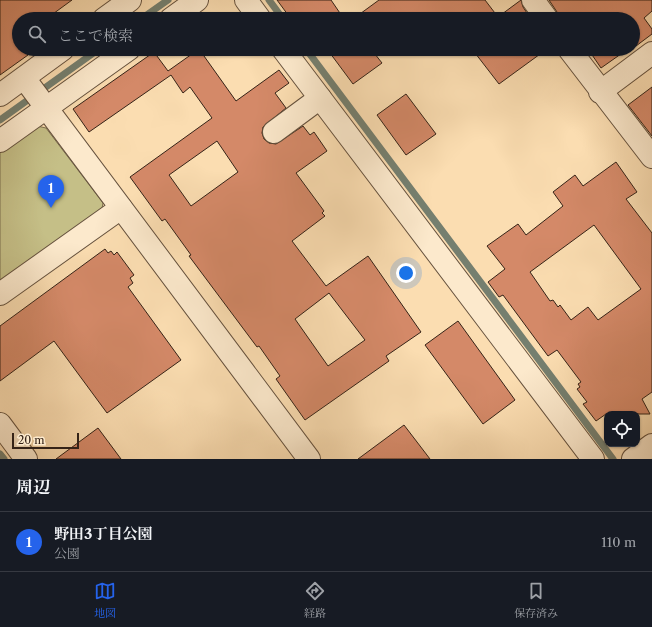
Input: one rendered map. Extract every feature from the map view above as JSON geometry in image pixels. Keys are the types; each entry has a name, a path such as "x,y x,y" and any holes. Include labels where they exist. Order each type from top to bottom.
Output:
{"street":[{"path":"114,12 130,0"},
{"path":"181,12 197,0"},
{"path":"246,0 255,12"},
{"path":"533,0 542,12"},
{"path":"600,92 652,53"},
{"path":"0,141 36,95 59,56"},
{"path":"0,95 36,95 115,56"},
{"path":"288,56 593,459"},
{"path":"574,56 600,92 652,157"},
{"path":"36,95 309,459"},
{"path":"274,132 320,98"},
{"path":"0,294 121,208"},
{"path":"0,424 26,459"},
{"path":"633,459 652,444"}],"shaded area":[{"path":"37,126 46,128 103,203 101,214 0,285 0,152"}],"building":[{"path":"0,0 72,0 56,12 12,12 12,56 27,56 0,75"},
{"path":"277,0 331,0 339,12 286,12"},
{"path":"379,0 485,0 494,12 363,12"},
{"path":"521,0 526,12 505,12"},
{"path":"549,0 652,0 652,11 644,18 652,29 652,34 640,43 640,12 557,12"},
{"path":"148,56 157,56 168,71 189,56 204,56 236,101 279,70 289,83 275,93 286,108 263,127 262,133 264,139 269,143 276,144 303,126 310,135 314,132 327,151 296,173 324,211 322,213 325,216 292,241 326,286 368,256 421,332 386,356 389,361 305,420 276,379 280,376 259,346 257,347 189,256 191,255 165,219 162,221 130,177 212,118 190,87 183,93 171,75 89,132 73,109","holes":["217,141 238,172 191,206 169,175","329,293 365,340 328,366 295,319"]},
{"path":"332,56 376,56 382,63 353,84"},
{"path":"477,56 537,56 499,84"},
{"path":"593,56 618,56 601,68"},
{"path":"652,87 652,136 628,105"},
{"path":"406,94 436,134 406,155 377,115"},
{"path":"616,162 637,192 626,199 652,233 652,392 642,399 650,414 640,414 640,411 604,411 604,415 596,421 583,404 587,402 577,389 580,387 578,384 581,382 557,350 548,356 503,295 499,297 488,282 505,269 487,246 518,224 526,235 563,206 553,192 575,175 583,186","holes":["594,225 641,289 598,320 588,307 571,320 560,305 558,307 553,300 550,301 530,272"]},
{"path":"105,249 108,253 111,251 114,255 117,252 134,275 130,278 133,283 128,287 181,360 107,413 54,341 0,381 0,326"},
{"path":"458,321 515,400 483,424 425,345"},
{"path":"404,425 430,459 358,459"},
{"path":"98,428 121,459 56,459"}],"waterway":[{"path":"151,12 168,0"},
{"path":"269,0 278,12"},
{"path":"0,120 89,56"},
{"path":"311,56 613,459"},
{"path":"0,454 4,459"}],"place":[{"name":"野田3丁目公園","path":"51,208"}]}
